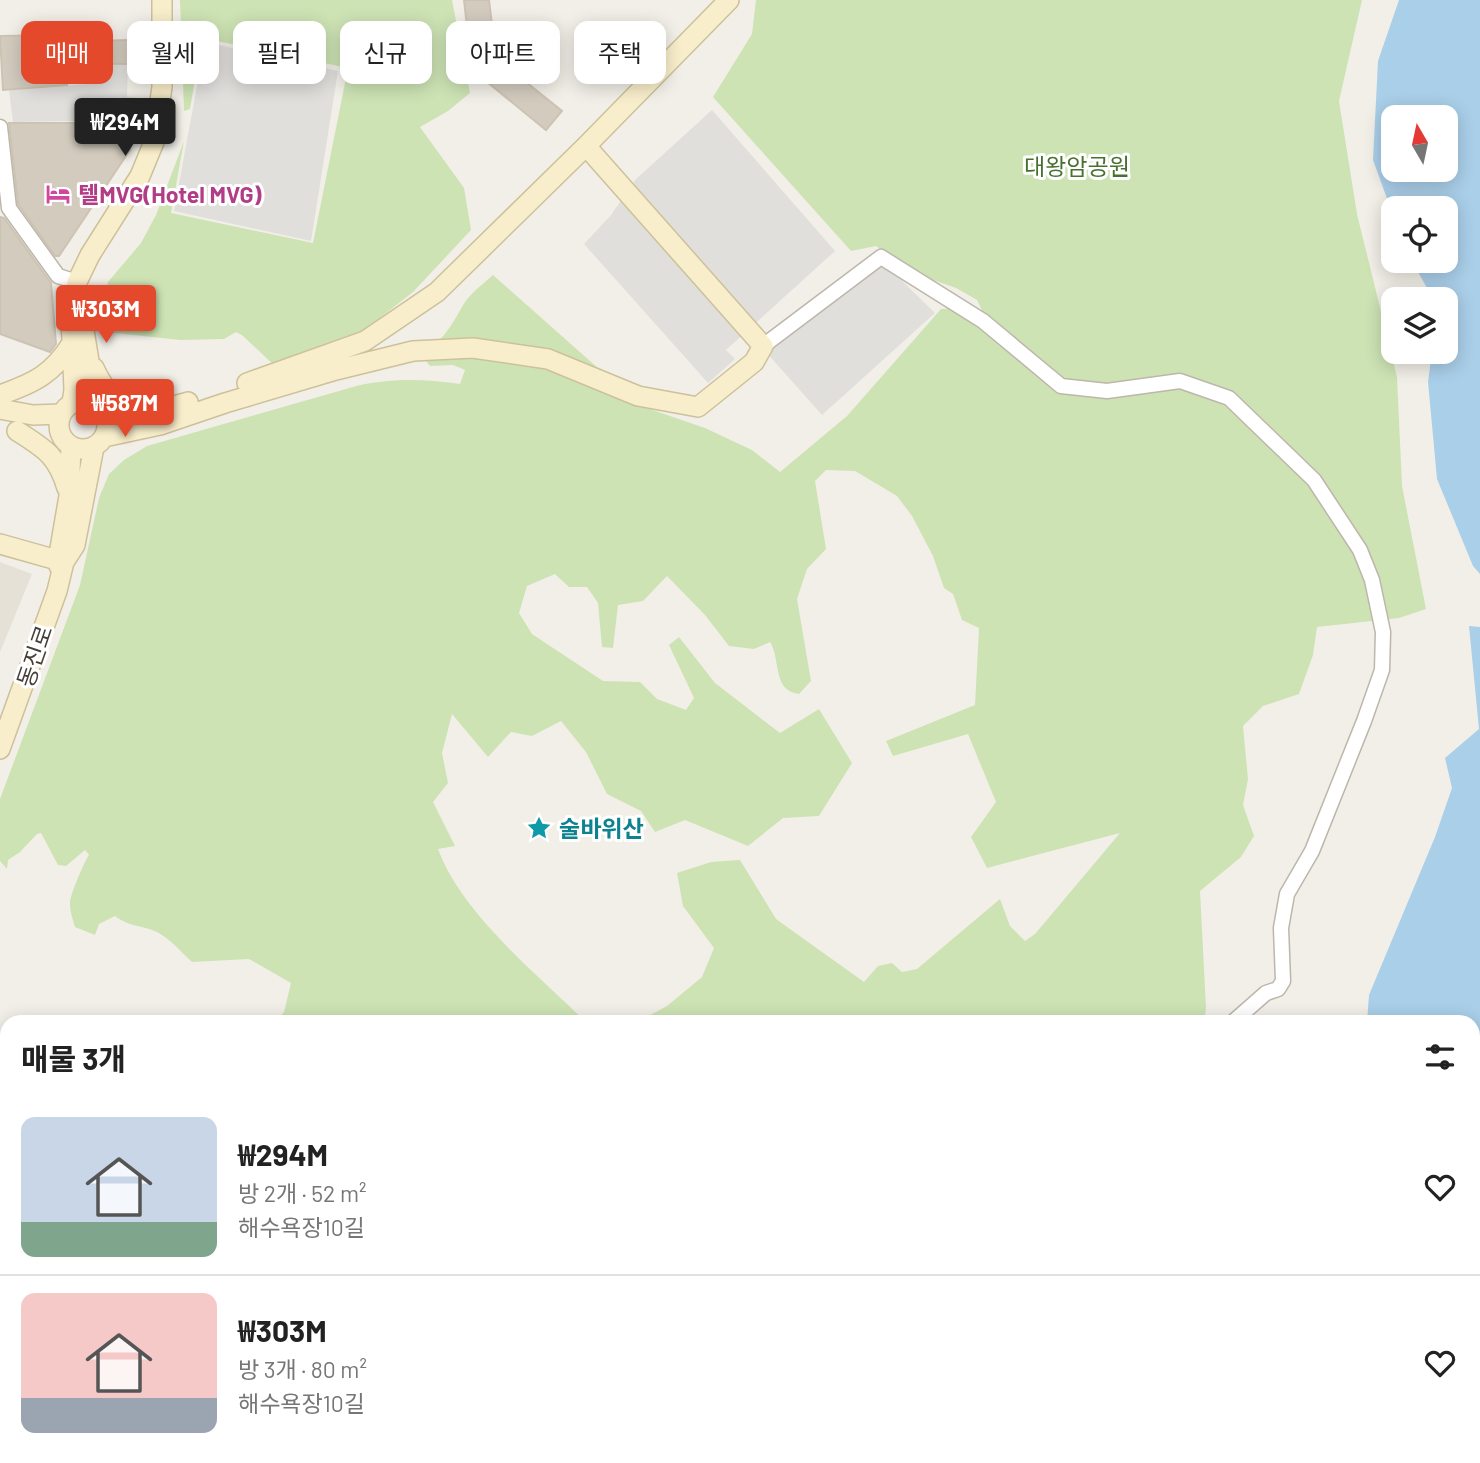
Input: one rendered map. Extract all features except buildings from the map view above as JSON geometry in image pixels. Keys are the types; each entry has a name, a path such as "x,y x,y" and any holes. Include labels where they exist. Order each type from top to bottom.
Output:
{"street":[{"path":"61,566 75,545 99,442 107,427 71,317 76,291 90,255 140,176 153,142 162,87 162,0"},
{"path":"0,409 33,415 66,409 81,400 125,416 149,414 254,381 365,341 437,292 586,146 729,0"},
{"path":"0,127 4,207 58,276 76,291"},
{"path":"586,146 763,346"},
{"path":"9,429 49,434 82,449 225,402 336,370 413,351 461,348 548,359 638,396 698,407 754,362 763,346 881,257 983,321 1060,386 1107,391 1180,381 1229,398 1314,480 1360,550 1372,580 1383,632 1382,670 1364,721 1312,852 1287,894 1281,928 1283,981 1278,989 1266,993 1241,1015"},
{"path":"79,347 104,388 117,401 131,409 149,414"},
{"path":"0,394 25,386 49,372 79,347"},
{"path":"61,566 69,496 66,442 59,428 74,390 79,347"},
{"path":"9,429 48,450 62,475 69,496"},
{"path":"0,544 61,566"},
{"name":"동진로","path":"0,749 26,682 61,566"}],"shaded area":[{"path":"219,45 233,48 233,84 326,84 326,68 338,71 311,241 174,211 197,84 219,84"},
{"path":"113,64 127,64 127,97 137,98 133,120 13,122 9,90 113,84"},
{"path":"712,110 835,251 726,350 735,359 708,383 584,244 611,215 636,179"},
{"path":"882,266 893,272 935,313 822,415 765,351 871,267"},
{"path":"0,562 32,574 0,652"}],"green space":[{"path":"180,0 452,0 456,21 446,21 446,84 468,84 470,93 448,111 420,127 464,188 471,230 413,292 372,324 329,352 278,369 236,332 224,339 180,340 106,332 104,303 108,282 141,243 156,215 184,141 171,213 313,243 345,84 432,84 432,21 340,21 340,66 326,63 326,21 233,21 233,44 219,41 219,21 181,21"},
{"name":"대왕암공원","path":"756,0 1362,0 1339,101 1357,214 1381,312 1381,364 1394,364 1397,377 1402,486 1426,609 1399,618 1317,627 1313,655 1299,694 1263,706 1243,726 1248,779 1243,805 1254,836 1241,857 1200,891 1205,1015 650,1015 667,1006 702,977 714,948 683,906 677,873 711,862 740,860 776,919 864,982 878,966 892,963 902,972 917,969 1000,899 1010,926 1025,941 1035,934 1120,833 987,868 971,837 996,802 968,734 893,756 886,741 975,705 979,628 962,620 953,594 944,588 933,556 912,516 897,496 855,471 826,470 815,481 826,549 807,569 797,599 811,681 799,694 790,692 781,681 770,642 754,649 729,646 705,615 667,576 643,601 618,605 613,648 602,647 598,603 587,587 569,587 555,574 527,586 519,613 532,634 603,681 640,682 657,699 686,710 694,698 669,645 679,637 715,683 780,733 819,709 852,763 819,816 783,818 748,846 685,820 655,832 641,811 607,794 586,752 561,721 532,736 511,732 488,757 452,714 442,753 448,783 433,802 455,846 438,849 449,873 482,920 579,1015 282,1015 291,983 249,959 192,962 162,935 115,916 99,924 95,935 75,927 70,900 89,855 85,850 66,866 58,865 41,833 8,860 7,869 0,861 0,799 80,585 99,498 109,474 124,460 147,446 360,385 410,380 460,384 465,370 453,365 430,366 426,361 428,350 445,334 468,298 493,275 608,377 606,394 705,428 752,450 780,472 847,416 941,309 965,308 1000,347 977,300 956,288 919,275 876,246 851,251 713,97 752,34"},
{"path":"183,84 194,84 190,109 184,111"}],"water":[{"path":"1399,0 1480,0 1480,574 1473,566 1437,479 1428,382 1430,364 1458,364 1458,287 1426,287 1419,273 1458,273 1458,196 1386,196 1373,160 1378,61"},
{"path":"1469,626 1480,627 1480,1015 1368,1015 1369,995 1435,837 1452,788 1445,758 1479,729"}],"place":[{"name":"텔MVG(Hotel MVG)","path":"58,194"},
{"name":"술바위산","path":"539,828"}]}
